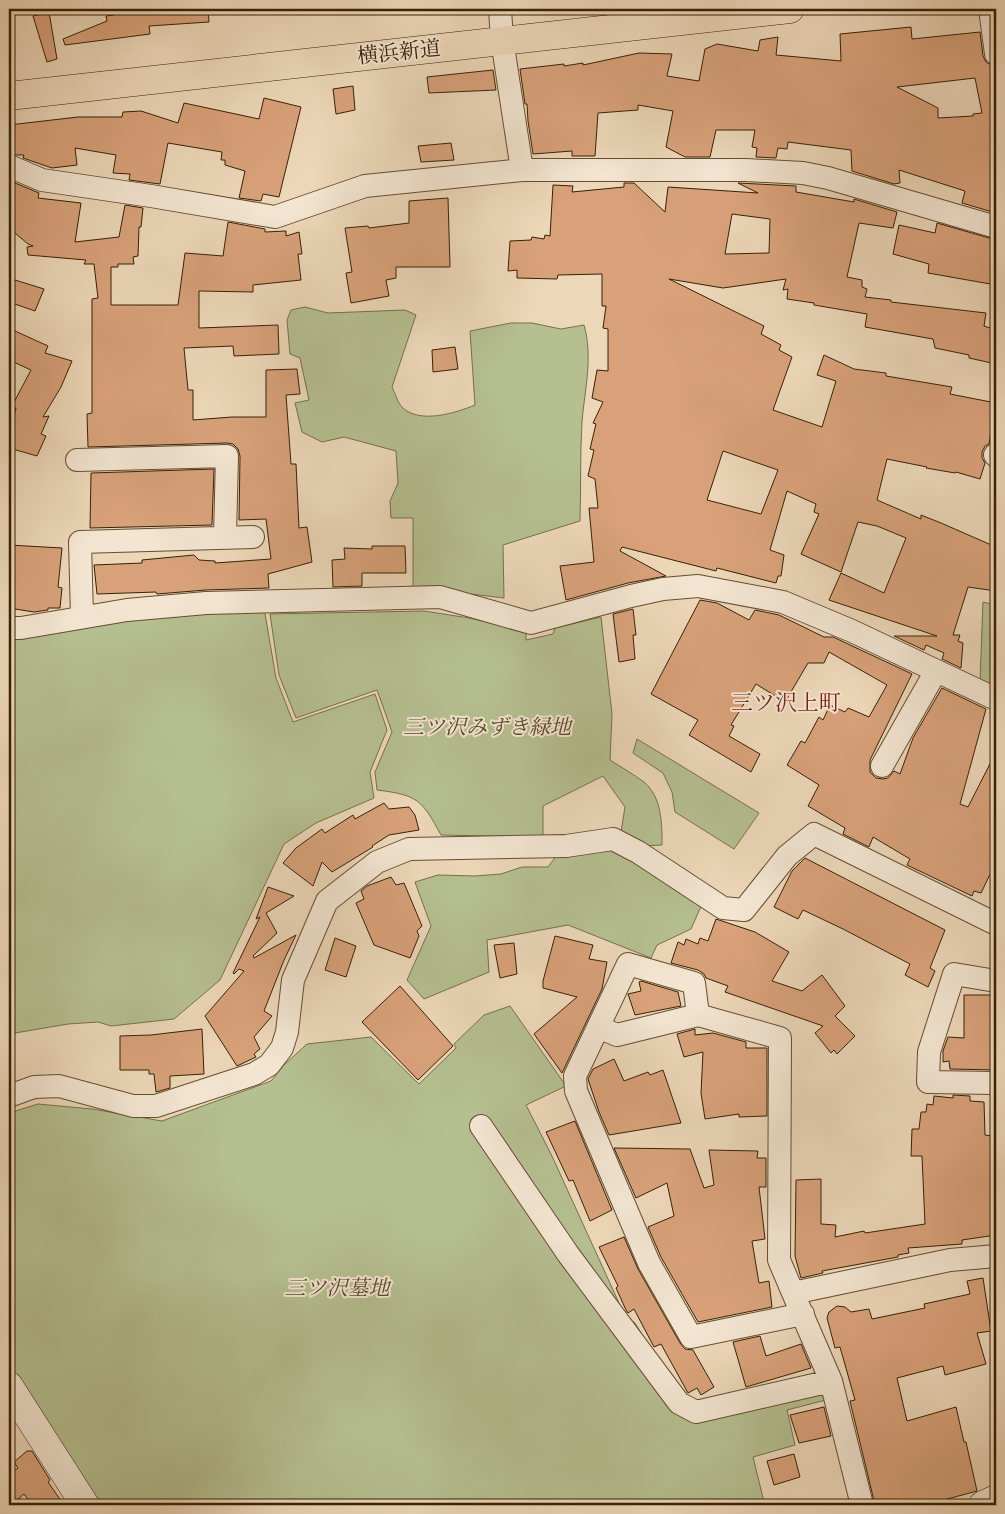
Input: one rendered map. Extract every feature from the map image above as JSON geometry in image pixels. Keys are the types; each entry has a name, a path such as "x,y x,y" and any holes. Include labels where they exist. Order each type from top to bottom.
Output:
{"highway":[{"name":"横浜新道","path":"9,78 625,9"},
{"name":"横浜新道","path":"9,96 501,24 790,9"}],"street":[{"path":"990,9 996,54"},
{"path":"501,24 522,170"},
{"path":"9,166 42,180 275,217 365,186 522,170 746,170 803,174 828,178 996,227"},
{"path":"77,460 227,456 225,537"},
{"path":"82,617 80,542 254,537"},
{"path":"9,628 20,628 127,610 206,603 440,597 531,623 663,589 698,586 783,602 852,631 996,699"},
{"path":"882,766 936,671"},
{"path":"9,1096 34,1087 59,1086 133,1106 156,1106 254,1074 269,1065 282,1048 287,1032 293,980 328,901 377,862 409,849 566,846 613,838 638,852 723,908 744,910 787,856 814,834 996,924"},
{"path":"698,1015 694,983 628,964 574,1076 576,1091 649,1263 690,1337 802,1314"},
{"path":"996,981 954,974 929,1052 928,1082 996,1084"},
{"path":"598,1027 617,1035 698,1015 780,1038 779,1260 831,1381 862,1505"},
{"path":"481,1126 568,1254 679,1403 696,1412 831,1381"},
{"path":"793,1293 950,1260 996,1256"},
{"path":"9,1386 85,1505"},
{"path":"983,1505 996,1499"}],"green space":[{"path":"305,307 328,313 405,310 416,315 392,387 403,408 410,413 428,416 448,414 475,405 470,331 511,323 532,323 561,329 584,325 587,337 588,361 582,421 580,521 503,545 504,598 438,590 413,591 413,518 391,518 390,501 398,483 396,451 344,437 322,442 302,432 295,403 309,400 300,358 290,354 287,320 291,310"},
{"path":"983,602 996,605 996,690 980,682"},
{"path":"264,608 276,678 293,722 375,694 387,730 370,772 374,798 316,823 284,844 220,980 174,1019 111,1026 98,1022 68,1024 9,1034 9,634 83,621"},
{"name":"三ツ沢みずき緑地","path":"424,611 469,618 526,631 526,640 553,634 555,628 601,617 612,714 610,760 650,788 660,811 662,845 642,846 621,832 625,807 603,776 543,806 543,837 441,835 429,814 417,801 402,794 377,790 375,772 392,732 377,690 296,718 279,675 270,614"},
{"path":"637,739 759,813 734,849 675,812 672,792 663,773 633,753"},
{"path":"615,848 702,904 691,929 657,945 651,958 568,925 487,940 489,972 424,999 407,980 431,926 415,882 438,875 475,876 501,874 522,867 548,867 557,855"},
{"name":"三ツ沢墓地","path":"510,1006 566,1086 526,1105 551,1154 625,1316 635,1323 694,1420 824,1390 826,1400 787,1410 795,1445 753,1457 764,1502 746,1505 98,1505 9,1365 9,1113 38,1104 92,1109 162,1121 271,1081 284,1065 307,1044 371,1037 419,1084 456,1048 454,1044 484,1015"}],"building":[{"path":"114,9 208,9 209,22 149,26 150,34 65,45 63,39 107,21 106,16 114,15"},
{"path":"49,12 57,59 47,62 33,16"},
{"path":"911,27 912,39 980,32 983,56 986,62 993,66 996,87 996,213 962,203 965,191 899,170 900,183 894,184 852,171 851,150 788,142 787,149 778,148 776,158 756,157 757,148 752,147 755,130 716,130 710,157 685,157 666,147 673,111 638,105 638,110 598,113 595,156 572,156 572,151 533,154 527,104 525,104 520,69 564,64 564,66 583,63 583,65 639,53 672,54 667,76 699,81 705,49 717,44 758,51 760,40 778,37 776,55 841,61 840,34","holes":["975,78 982,113 973,114 973,116 938,118 938,108 897,87"]},
{"path":"493,70 496,90 429,93 427,77"},
{"path":"353,86 355,110 336,114 333,89"},
{"path":"264,98 301,107 279,197 263,194 261,201 239,198 245,171 225,165 225,160 221,160 222,152 168,143 160,184 129,180 130,174 113,173 116,155 75,148 77,165 52,168 23,158 24,155 10,153 9,125 78,117 122,117 123,112 141,111 178,123 184,103 259,119"},
{"path":"451,143 454,160 421,162 418,146"},
{"path":"15,183 39,193 38,198 81,203 75,242 119,237 125,205 143,208 141,227 139,227 138,256 133,257 134,264 118,264 118,267 111,267 111,305 178,305 185,253 223,256 228,222 265,229 265,232 286,231 286,236 299,232 302,254 298,254 301,280 253,285 253,292 199,291 199,328 278,325 279,354 234,356 233,346 184,348 188,390 193,390 193,420 266,417 266,370 297,369 300,394 286,395 291,464 296,464 299,528 307,527 312,562 268,574 269,588 157,594 156,592 97,594 94,565 142,563 142,560 194,555 199,560 215,561 215,563 271,559 266,519 239,520 240,456 238,449 233,444 88,447 87,414 92,413 92,299 98,298 94,264 84,264 86,260 28,255 27,247 33,246 9,228 9,201"},
{"path":"624,183 634,183 665,212 668,187 758,193 738,183 796,186 796,192 854,202 854,199 897,212 893,228 859,223 847,277 862,280 862,287 867,289 865,297 891,300 891,302 986,313 984,326 996,330 996,364 969,358 969,355 935,348 933,339 865,327 867,314 787,299 788,289 783,290 786,279 723,288 669,279 764,326 761,334 781,345 779,350 792,357 773,410 822,427 836,381 817,375 824,355 854,369 886,373 886,376 952,387 950,394 996,403 989,444 985,446 982,452 982,458 985,463 980,479 956,472 926,468 887,459 877,500 921,519 921,515 996,547 996,591 968,587 953,635 960,635 958,641 963,643 961,668 942,659 944,653 926,645 924,650 894,636 937,636 829,600 841,573 884,593 906,538 877,526 858,522 841,572 801,554 819,514 814,512 816,504 787,491 770,550 784,555 781,576 778,576 776,583 717,568 716,571 622,547 620,551 666,576 628,583 566,600 560,566 594,562 589,508 598,508 595,479 588,476 594,450 590,449 596,424 593,423 603,402 592,398 597,370 608,371 608,329 603,328 606,306 602,306 602,274 558,275 557,279 517,278 517,270 508,271 510,241 531,240 532,237 544,239 545,235 550,236 553,185 573,186 572,192 624,187","holes":["732,214 770,219 769,253 725,254","723,451 778,470 761,514 707,500"]},
{"path":"448,198 450,267 396,267 396,278 386,280 389,296 351,303 346,273 352,272 345,228 368,226 369,228 409,223 409,201"},
{"path":"937,223 996,240 996,285 928,273 929,264 893,254 899,225 935,233"},
{"path":"15,280 44,289 35,311 9,302 9,294"},
{"path":"15,331 48,346 45,353 72,361 61,387 43,417 49,416 41,434 46,436 37,456 9,448 9,436 16,408 12,406 31,370 9,360 9,345"},
{"path":"455,347 458,369 433,372 432,350"},
{"path":"214,469 212,525 90,528 91,473"},
{"path":"9,545 62,548 58,587 62,588 60,608 48,608 48,610 34,612 9,608"},
{"path":"372,546 405,546 406,573 362,573 362,586 333,587 332,560 345,559 344,548 372,549"},
{"path":"700,600 717,603 749,620 755,610 779,615 824,637 833,637 912,674 870,760 870,772 876,778 888,778 894,771 900,774 913,738 942,688 986,709 960,804 968,807 996,752 996,862 981,893 974,891 972,896 907,865 910,859 873,837 869,847 843,834 845,828 808,806 819,785 787,765 801,741 805,743 819,717 823,720 830,705 845,712 848,708 869,717 887,685 829,652 824,663 808,663 785,702 756,684 731,725 734,726 729,736 760,754 751,772 689,735 698,720 651,694"},
{"path":"633,609 636,635 633,635 635,659 619,662 613,614"},
{"path":"384,803 389,809 409,807 415,815 419,830 389,835 332,872 322,862 313,886 283,863 296,848 322,829 325,833 353,815 355,819"},
{"path":"805,858 945,930 930,968 935,971 928,987 905,975 910,964 843,929 803,910 798,919 774,907 792,871"},
{"path":"391,877 396,885 404,883 422,926 417,931 419,936 410,958 374,945 356,903 364,899 361,891 367,886"},
{"path":"268,887 294,896 266,913 277,933 253,956 254,958 296,935 264,1011 272,1016 254,1037 260,1049 254,1054 256,1057 237,1066 205,1016 244,971 239,969 233,973 260,917 256,919"},
{"path":"716,919 755,932 789,952 772,981 802,991 822,975 845,1006 835,1016 855,1036 837,1054 834,1050 831,1053 815,1033 823,1026 725,992 728,986 706,978 698,970 671,963 678,942 684,945 686,939 698,944 700,938 708,941"},
{"path":"555,936 593,945 589,959 607,962 602,989 562,1073 534,1034 577,997 543,988 543,981"},
{"path":"335,938 356,946 346,977 325,970"},
{"path":"514,943 517,974 500,978 494,945"},
{"path":"639,982 678,992 681,1006 635,1015 628,994 641,991"},
{"path":"400,986 453,1046 418,1080 362,1022"},
{"path":"964,995 996,995 996,1070 950,1069 949,1061 943,1062 943,1051 948,1037 964,1038"},
{"path":"202,1029 204,1074 170,1076 170,1088 156,1092 154,1074 149,1074 149,1070 120,1070 120,1036 151,1035"},
{"path":"695,1029 695,1035 713,1033 746,1042 746,1048 767,1048 767,1116 739,1117 739,1114 705,1119 701,1093 703,1052 684,1057 677,1034"},
{"path":"614,1059 624,1081 648,1072 650,1075 663,1070 681,1123 609,1135 588,1079 593,1069"},
{"path":"953,1095 970,1096 970,1101 984,1102 985,1135 996,1138 996,1196 994,1196 996,1235 962,1240 962,1244 908,1248 909,1253 898,1255 898,1257 822,1271 823,1273 801,1278 795,1256 796,1180 821,1179 821,1224 836,1225 835,1237 864,1231 865,1233 925,1224 922,1156 911,1156 912,1129 919,1129 921,1112 926,1112 927,1104 933,1105 934,1096 953,1098"},
{"path":"575,1121 612,1210 590,1221 573,1180 569,1181 546,1132"},
{"path":"614,1148 690,1149 704,1188 714,1185 709,1150 758,1151 757,1158 766,1158 766,1187 759,1187 765,1239 752,1241 759,1283 769,1281 772,1307 698,1322 661,1257 648,1227 674,1216 667,1183 636,1198"},
{"path":"624,1237 638,1269 680,1343 685,1349 693,1350 714,1387 701,1395 697,1388 688,1393 661,1344 654,1347 634,1309 628,1313 626,1310 616,1288 618,1286 599,1247"},
{"path":"983,1278 991,1331 977,1333 986,1364 945,1375 943,1366 897,1378 907,1421 956,1407 977,1491 925,1505 875,1505 850,1401 855,1400 840,1347 835,1348 827,1318 829,1312 837,1306 845,1307 851,1312 869,1309 872,1319 925,1308 924,1304 970,1294 967,1281"},
{"path":"760,1336 766,1356 801,1344 811,1368 746,1387 733,1342"},
{"path":"824,1407 831,1436 799,1443 790,1415"},
{"path":"27,1451 32,1451 50,1480 48,1482 64,1505 32,1505 24,1494 16,1501 9,1492 9,1475 18,1468 14,1462"},
{"path":"794,1454 800,1477 774,1485 767,1461"}],"district":[{"name":"三ツ沢上町","path":"786,702"}]}
